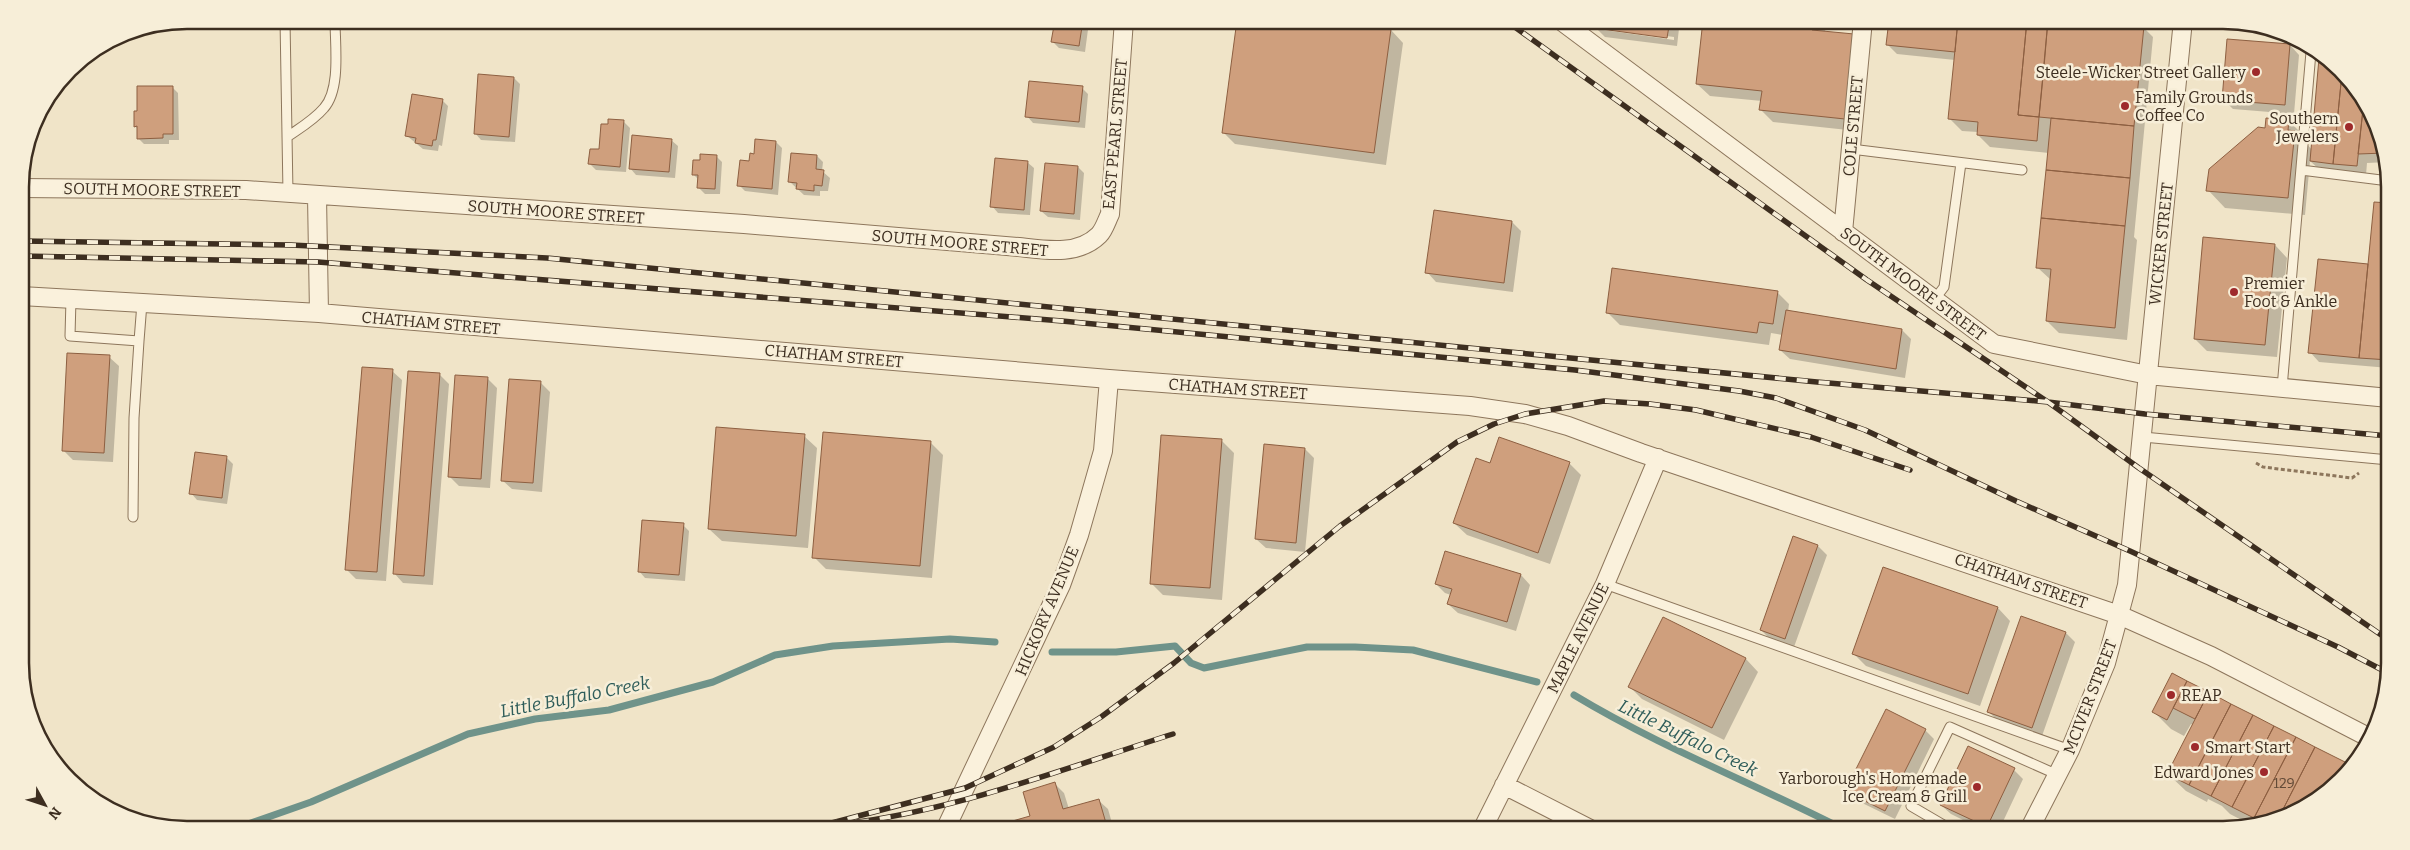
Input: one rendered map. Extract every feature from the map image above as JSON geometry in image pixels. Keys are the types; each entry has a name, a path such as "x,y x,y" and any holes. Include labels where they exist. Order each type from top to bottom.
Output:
{"street":[{"name":"EAST PEARL STREET","path":"1090,241 1099,234 1110,214 1123,29"},
{"name":"SOUTH MOORE STREET","path":"1572,29 1994,344 2148,375 2381,397"},
{"name":"COLE STREET","path":"1843,232 1862,29"},
{"name":"WICKER STREET","path":"2140,468 2182,29"},
{"name":"SOUTH MOORE STREET","path":"29,188 246,190 744,224 1019,246 1058,252 1090,241"},
{"path":"317,196 319,313"},
{"name":"CHATHAM STREET","path":"29,296 319,313 1109,380 1470,406 1525,414 1560,423 1649,456 2119,615 2211,656 2364,735"},
{"name":"HICKORY AVENUE","path":"950,821 1054,601 1079,535 1103,451 1109,380"},
{"name":"MAPLE AVENUE","path":"1486,821 1606,584 1649,456"},
{"name":"MCIVER STREET","path":"2034,821 2070,750 2106,663 2127,585 2140,468"},
{"path":"1504,785 1574,821"}],"lane":[{"path":"285,29 288,194"},
{"path":"287,137 312,120 326,107 335,86 335,29"},
{"path":"2282,388 2311,55"},
{"path":"1851,150 2022,170"},
{"path":"1934,300 1944,287 1961,163"},
{"path":"2301,170 2381,180"},
{"path":"71,299 70,336 139,341"},
{"path":"133,516 134,418 142,303"},
{"path":"2143,438 2381,459"},
{"path":"1606,584 2070,750"},
{"path":"1937,821 1911,806 1950,727 2058,775"}],"building":[{"path":"1053,29 1082,29 1079,46 1051,42"},
{"path":"1236,29 1391,29 1374,153 1222,133"},
{"path":"1601,29 1668,29 1667,38"},
{"path":"1702,29 1812,29 1854,34 1845,119 1759,110 1762,91 1696,84"},
{"path":"1888,29 1957,29 1955,52 1886,45"},
{"path":"1957,29 2026,29 2018,115 2039,117 2037,141 1977,135 1978,122 1948,119"},
{"path":"2026,29 2047,29 2039,117 2018,115"},
{"path":"2047,29 2144,29 2139,76 2044,67"},
{"name":"Steele-Wicker Street Gallery","path":"2227,39 2290,44 2285,105 2222,100"},
{"path":"2319,61 2341,82 2333,164 2310,161"},
{"path":"2044,67 2139,76 2134,126 2039,117"},
{"path":"478,74 514,77 509,137 474,134"},
{"path":"1029,81 1083,86 1079,122 1025,117"},
{"name":"Southern Jewelers","path":"2341,82 2363,113 2357,166 2333,164"},
{"path":"137,86 173,86 173,134 163,134 163,138 137,139 137,126 134,127 134,111 137,111"},
{"path":"412,94 443,99 436,140 433,140 432,146 415,143 416,138 405,136"},
{"path":"2363,113 2377,153 2358,154"},
{"path":"2051,118 2134,126 2130,178 2046,170"},
{"path":"2266,118 2289,120 2288,130 2295,131 2288,198 2206,191 2209,169 2258,127 2265,128"},
{"path":"608,119 624,120 620,167 588,164 590,149 599,149 601,124 608,124"},
{"path":"632,135 672,139 669,172 629,169"},
{"path":"755,139 776,141 772,189 737,186 740,160 749,161 750,153 754,154"},
{"path":"791,153 817,155 816,169 824,170 822,186 814,185 814,191 796,189 797,183 788,182"},
{"path":"700,154 717,155 715,189 697,188 698,175 692,175 693,160 700,160"},
{"path":"995,158 1028,161 1024,210 990,207"},
{"path":"1045,163 1078,166 1074,214 1040,211"},
{"path":"2046,170 2130,178 2125,226 2041,218"},
{"path":"2374,202 2381,202 2381,359 2359,358"},
{"path":"1434,210 1512,221 1504,283 1425,273"},
{"path":"2041,218 2125,226 2115,328 2046,321 2051,269 2036,268"},
{"name":"Premier Foot & Ankle","path":"2203,237 2275,244 2265,345 2194,339"},
{"path":"2318,259 2368,264 2359,358 2308,353"},
{"path":"1612,268 1778,291 1773,324 1759,322 1757,333 1606,313"},
{"path":"1786,310 1902,329 1896,369 1779,350"},
{"path":"67,353 110,355 104,453 62,451"},
{"path":"362,367 393,369 377,572 345,570"},
{"path":"408,371 440,373 424,576 393,574"},
{"path":"455,375 488,377 481,479 448,477"},
{"path":"509,379 541,381 533,483 501,481"},
{"path":"716,427 805,434 796,536 708,529"},
{"path":"823,432 931,441 920,566 812,558"},
{"path":"1161,435 1222,439 1210,588 1150,584"},
{"path":"1499,437 1570,462 1538,553 1453,523 1476,458 1490,463"},
{"path":"1264,444 1305,448 1296,543 1255,539"},
{"path":"195,452 227,456 222,498 189,494"},
{"path":"642,520 684,523 679,575 638,572"},
{"path":"1793,536 1818,545 1785,639 1760,630"},
{"path":"1445,551 1521,574 1507,622 1447,604 1452,589 1435,584"},
{"path":"1883,567 1998,607 1968,694 1852,654"},
{"path":"2021,616 2066,632 2032,728 1987,712"},
{"path":"1663,617 1746,658 1712,728 1628,687"},
{"name":"REAP","path":"2172,673 2187,681 2167,720 2152,712"},
{"path":"2187,681 2209,692 2195,719 2173,708"},
{"name":"Smart Start","path":"2209,692 2231,704 2189,785 2167,774"},
{"path":"2231,704 2253,715 2211,796 2189,785"},
{"path":"1886,709 1926,729 1885,811 1845,791"},
{"path":"2253,715 2274,726 2232,807 2211,796"},
{"name":"Edward Jones","path":"2274,726 2296,737 2254,818 2232,807"},
{"path":"2296,737 2315,747 2283,809 2254,818"},
{"name":"Yarborough's Homemade Ice Cream & Grill","path":"1968,746 2015,768 1990,821 1974,821 1940,805"},
{"path":"2315,747 2345,762 2335,775 2319,788 2302,800 2283,809"},
{"path":"1055,782 1063,809 1099,799 1105,821 1012,821 1030,816 1023,792"}],"waterway":[{"name":"Little Buffalo Creek","path":"257,821 311,802 468,734 535,719 609,710 713,682 775,655 833,646 950,639 995,642"},
{"name":"Little Buffalo Creek","path":"1052,652 1116,652 1175,646 1191,663 1204,668 1307,647 1413,650 1537,682"},
{"name":"Little Buffalo Creek","path":"1574,695 1640,732 1827,821"}],"railway":[{"path":"1518,29 1867,280 2048,402 2139,468 2381,635"},
{"path":"29,241 291,245 547,258 1817,382 2048,402 2145,414 2381,435"},
{"path":"29,256 318,262 1062,321 1575,370 1739,391 1776,398 1865,430 2016,501 2130,551 2338,647 2381,669"},
{"path":"839,821 965,788 1054,747 1101,717 1174,663 1340,526 1457,442 1494,424 1525,414 1604,401 1650,404 1696,410 1811,437 1910,470"},
{"path":"864,821 938,807 1017,785 1173,734"}],"place":[{"name":"Steele-Wicker Street Gallery","path":"2256,72"},
{"name":"Family Grounds Coffee Co","path":"2125,106"},
{"name":"Southern Jewelers","path":"2349,127"},
{"name":"Premier Foot & Ankle","path":"2234,292"},
{"name":"REAP","path":"2171,695"},
{"name":"Smart Start","path":"2195,747"},
{"name":"Edward Jones","path":"2264,772"},
{"name":"Yarborough's Homemade Ice Cream & Grill","path":"1977,787"}]}
